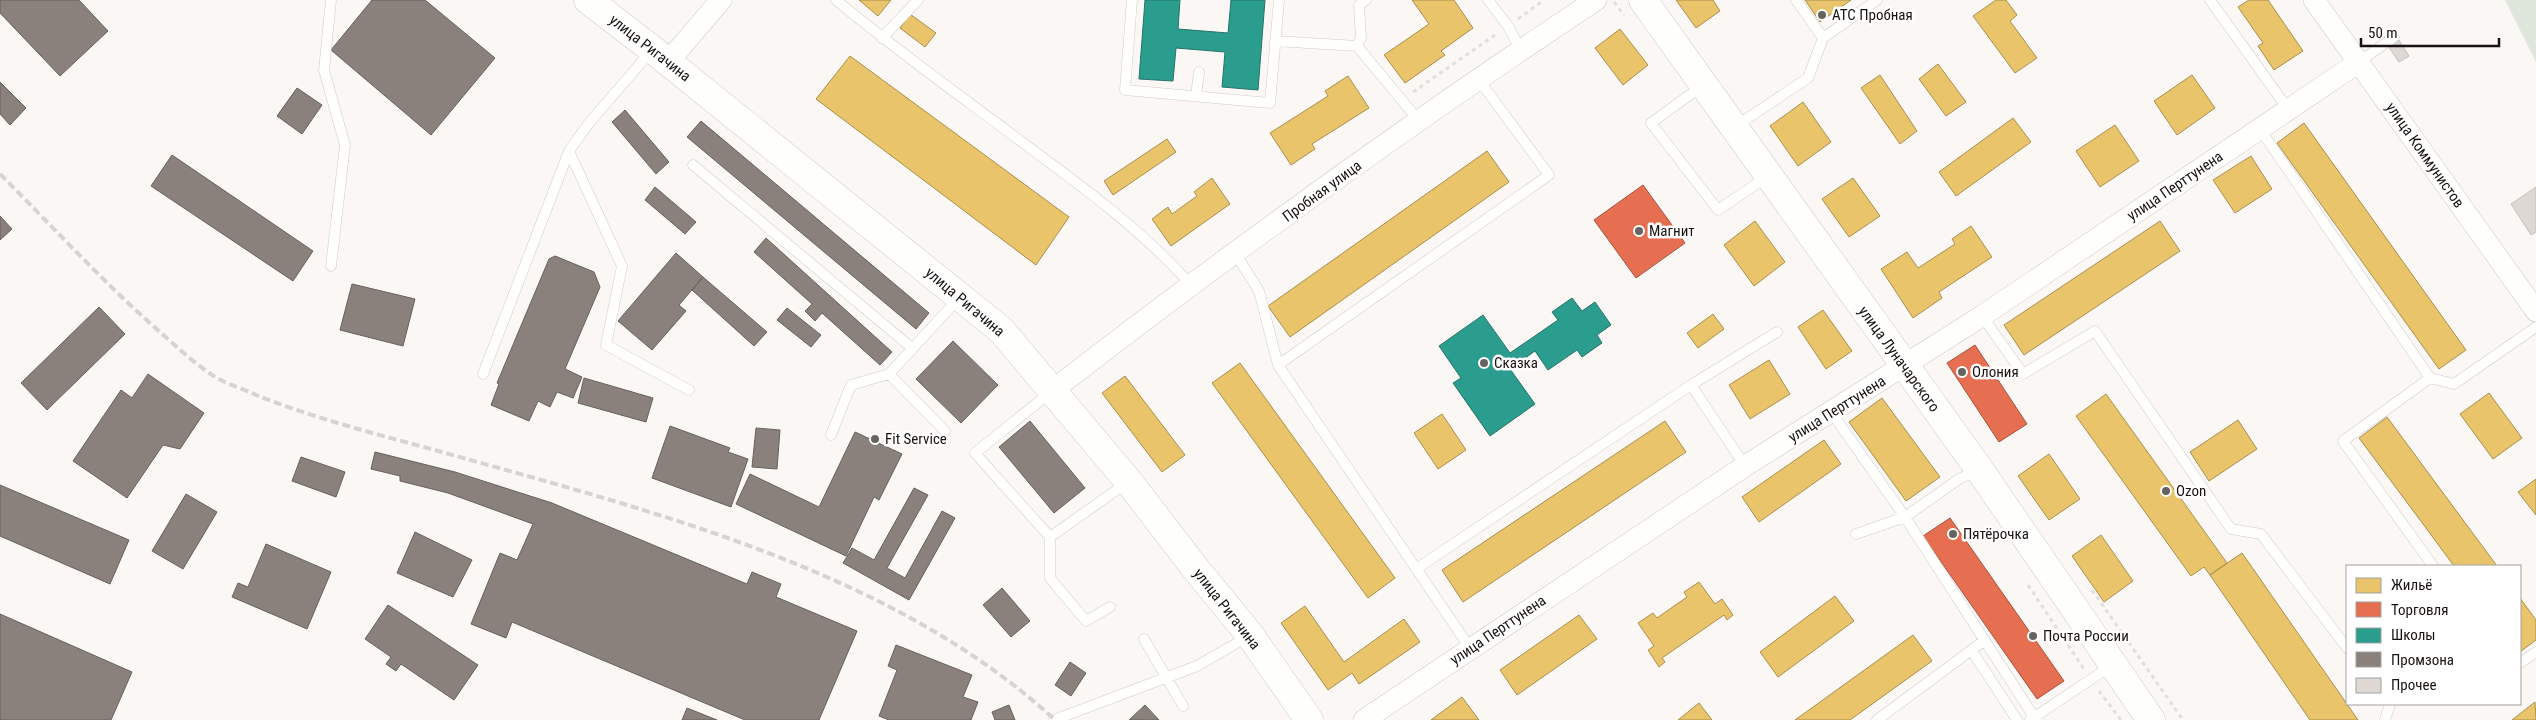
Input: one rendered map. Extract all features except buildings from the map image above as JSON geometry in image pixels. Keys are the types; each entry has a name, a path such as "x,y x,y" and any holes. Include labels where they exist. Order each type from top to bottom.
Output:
{"main road":[{"name":"улица Ригачина","path":"588,0 661,56 1001,330 1129,482 1195,568 1250,635 1309,720"},
{"name":"улица Луначарского","path":"1643,0 1979,469 2112,666 2152,720"}],"street":[{"path":"661,56 721,0"},
{"name":"Пробная улица","path":"1053,390 1190,284 1419,121 1596,0"},
{"name":"улица Коммунистов","path":"2314,0 2533,299"},
{"name":"улица Перттунена","path":"1364,720 1745,466 1982,316 2359,62"}],"lane":[{"path":"331,0 324,70 344,145 331,266"},
{"path":"836,0 882,38 1074,180 1165,256 1190,284"},
{"path":"882,38 918,0"},
{"path":"1132,0 1124,90 1270,103 1279,0"},
{"path":"1357,46 1361,38 1358,5 1366,0"},
{"path":"1488,0 1508,26 1521,50"},
{"path":"1796,0 1823,38"},
{"path":"1733,128 1808,78 1823,38 1877,0"},
{"path":"2210,0 2288,110"},
{"path":"2359,62 2394,37"},
{"path":"1275,41 1357,46 1419,121"},
{"path":"483,374 569,151 589,123 661,56"},
{"path":"1196,96 1198,72"},
{"path":"1278,364 1549,175 1479,80"},
{"path":"1703,86 1651,123 1718,210 1768,176"},
{"path":"2260,129 2430,378 2454,384 2536,327"},
{"path":"569,151 622,266 606,345 689,390"},
{"path":"693,164 912,348"},
{"path":"1236,253 1259,291 1278,364 1470,648"},
{"path":"831,436 851,385 889,374 960,297"},
{"path":"1982,316 2023,374 2095,331 2231,529 2261,534 2346,647"},
{"path":"1416,569 1691,386 1777,332"},
{"path":"889,374 945,431"},
{"path":"2430,378 2343,441 2432,565"},
{"path":"1691,386 1745,466"},
{"path":"1053,390 975,453 1050,536 1050,578 1086,620 1110,607"},
{"path":"1831,412 1905,517 1985,640 2033,719 2112,666"},
{"path":"1856,534 1905,517 1959,479 1979,469"},
{"path":"1050,536 1129,482"},
{"path":"1054,720 1196,666 1250,635"},
{"path":"1144,639 1183,706"},
{"path":"1877,720 1985,640"},
{"path":"1972,651 2017,720"},
{"path":"2521,662 2536,652"},
{"path":"2385,720 2390,705"}],"path":[{"path":"1402,100 1544,0"}],"shaded area":[{"path":"2505,0 2536,0 2536,62"}],"railway":[{"path":"0,174 139,313 195,362 222,380 279,404 325,419 603,498 684,523 765,552 844,585 920,623 990,668 1055,720"}],"place":[{"name":"АТС Пробная","path":"1822,15"},
{"name":"Магнит","path":"1639,231"},
{"name":"Сказка","path":"1484,363"},
{"name":"Олония","path":"1962,372"},
{"name":"Fit Service","path":"875,439"},
{"name":"Ozon","path":"2166,491"},
{"name":"Пятёрочка","path":"1953,534"},
{"name":"Почта России","path":"2033,636"}]}
